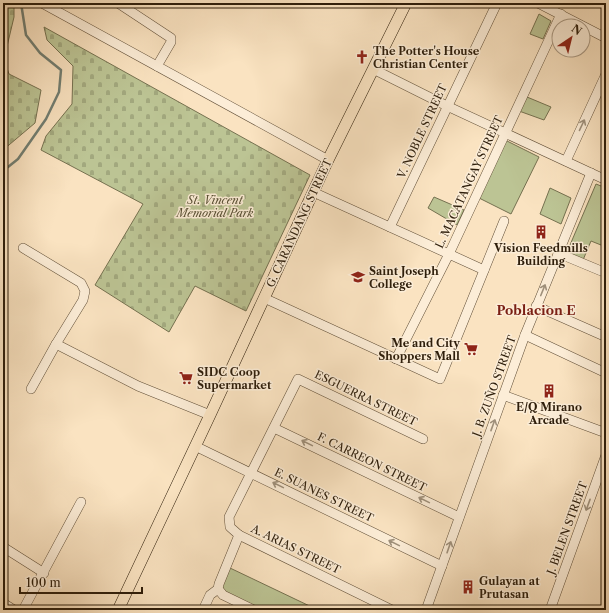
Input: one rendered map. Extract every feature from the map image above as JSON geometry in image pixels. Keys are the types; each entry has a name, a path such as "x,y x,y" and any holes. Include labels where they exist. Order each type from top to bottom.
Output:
{"main road":[{"name":"G. CARANDANG STREET","path":"118,610 210,416 328,160 406,3"}],"street":[{"path":"42,3 328,160"},
{"path":"118,3 171,38 171,42 158,66"},
{"name":"V. NOBLE STREET","path":"390,227 497,3"},
{"path":"538,3 606,38"},
{"name":"L. MACATANGAY STREET","path":"396,359 449,254 561,14"},
{"path":"373,69 447,106 606,180"},
{"path":"566,161 606,74"},
{"name":"J. B. ZUÑO STREET","path":"426,610 525,335 591,173"},
{"path":"313,192 484,270"},
{"path":"264,298 440,379 504,221"},
{"path":"23,248 81,283 85,291 83,300 31,389"},
{"path":"558,253 606,273"},
{"path":"536,306 606,337"},
{"path":"525,335 606,373"},
{"path":"56,344 138,386 210,416"},
{"name":"A. ARIAS STREET","path":"298,379 229,516 230,527 239,535 392,610"},
{"name":"ESGUERRA STREET","path":"298,379 423,438"},
{"path":"503,395 606,433"},
{"name":"F. CARREON STREET","path":"274,428 459,517"},
{"name":"E. SUANES STREET","path":"195,446 442,566"},
{"name":"J. BELEN STREET","path":"550,610 606,455"},
{"path":"23,610 81,502"},
{"path":"203,610 210,595 218,589 239,535"},
{"path":"3,547 44,572"},
{"path":"218,589 223,595 254,610"},
{"path":"3,603 14,610"}],"green space":[{"path":"3,3 14,3 14,17 4,59 9,74 41,90 35,123 3,150"},
{"path":"539,14 551,21 543,39 530,34"},
{"name":"St. Vincent Memorial Park","path":"44,27 310,175 246,311 195,286 169,332 95,285 143,204 41,150 46,136 72,104 73,66 47,40"},
{"path":"527,97 551,107 544,120 519,111"},
{"path":"505,140 539,157 511,214 479,198"},
{"path":"596,184 606,188 606,247 591,241 583,260 567,252"},
{"path":"550,188 571,198 561,224 540,214"},
{"path":"434,197 464,210 457,225 428,208"},
{"path":"230,568 318,610 263,610 226,592 221,585"}],"waterway":[{"path":"3,171 18,159 46,119 59,92 61,70 40,53 26,35 21,3"}],"place":[{"name":"The Potter's House Christian Center","path":"362,57"},
{"name":"Vision Feedmills Building","path":"541,232"},
{"name":"Saint Joseph College","path":"358,277"},
{"name":"Me and City Shoppers Mall","path":"471,349"},
{"name":"SIDC Coop Supermarket","path":"186,378"},
{"name":"E/Q Mirano Arcade","path":"549,391"},
{"name":"Gulayan at Prutasan","path":"468,587"}],"district":[{"name":"Poblacion E","path":"536,310"}]}
